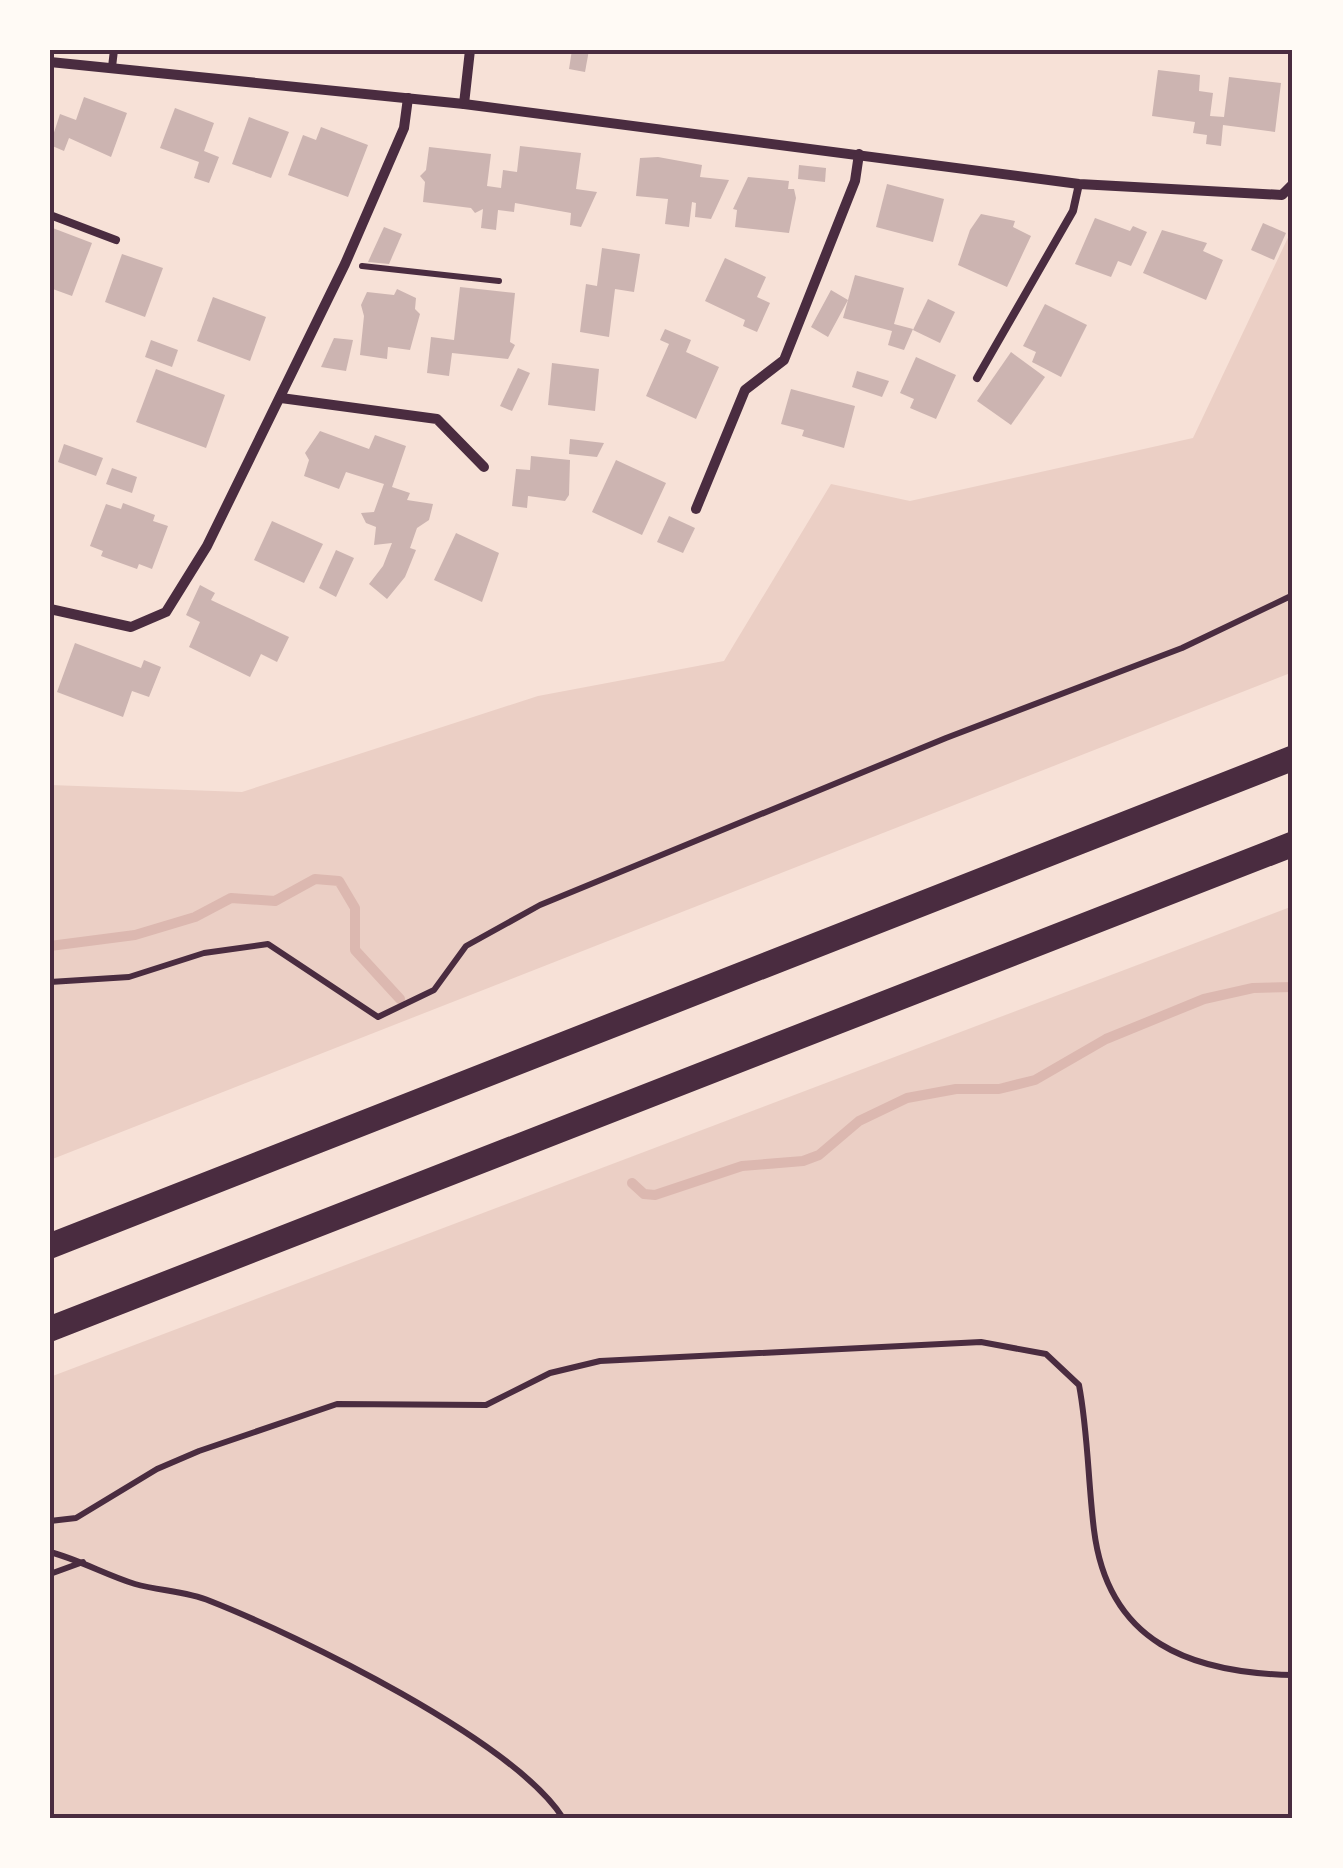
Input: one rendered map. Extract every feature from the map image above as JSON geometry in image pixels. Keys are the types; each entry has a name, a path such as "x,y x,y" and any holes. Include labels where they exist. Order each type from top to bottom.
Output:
{"highway":[{"path":"50,1246 1293,758"},
{"path":"50,1329 1293,844"}],"street":[{"path":"464,104 470,50"},
{"path":"50,62 464,104 1079,184 1282,195 1293,184"},
{"path":"50,609 131,627 166,612 207,546 346,264 404,128 408,98"},
{"path":"696,509 745,390 784,360 855,181 859,154"},
{"path":"282,398 437,419 484,468"}],"lane":[{"path":"112,68 114,50"},
{"path":"977,378 1073,211 1079,184"},
{"path":"1282,195 1293,205"},
{"path":"50,216 116,240"}],"path":[{"path":"346,264 499,281"},
{"path":"50,982 128,977 204,953 268,944 378,1017 434,990 466,946 492,928 754,816 1182,648 1293,594"},
{"path":"50,1521 76,1518 157,1469 199,1451 337,1404 359,1401 448,1408 486,1405 550,1373 600,1361 916,1343 1018,1346 1046,1354 1078,1385 1094,1535 1114,1598 1128,1617 1175,1654 1203,1665 1251,1674 1293,1675"},
{"path":"50,1552 84,1561 134,1584 207,1599 438,1715 508,1762 563,1818"},
{"path":"50,1574 84,1561"}],"shaded area":[{"path":"1293,227 1293,672 50,1160 50,785 242,792 538,696 724,661 831,484 910,501 1193,438"},
{"path":"1293,906 1293,1818 50,1818 50,1377"}],"building":[{"path":"572,50 589,50 585,72 569,69"},
{"path":"1158,70 1200,75 1199,91 1213,93 1210,116 1224,117 1229,77 1281,83 1275,132 1223,125 1221,146 1206,144 1207,135 1193,133 1195,122 1152,116"},
{"path":"84,97 127,113 111,157 69,138 64,151 50,145 60,114 76,120"},
{"path":"175,108 214,123 204,151 219,157 209,183 194,178 199,162 160,148"},
{"path":"249,117 289,132 271,178 232,164"},
{"path":"321,127 368,145 348,197 288,175 303,135 316,140"},
{"path":"520,146 581,153 576,189 597,192 581,227 570,225 571,213 515,203 514,212 498,210 496,230 481,228 483,209 475,213 471,208 423,202 425,182 420,176 426,170 429,147 491,154 487,186 501,188 503,170 517,172"},
{"path":"658,157 702,165 700,177 729,180 711,219 695,217 696,203 692,202 689,227 665,224 668,199 636,196 640,158"},
{"path":"799,165 826,168 825,182 798,179"},
{"path":"748,177 789,181 788,189 794,189 796,198 789,233 735,227 737,210 733,209"},
{"path":"887,184 944,199 933,242 876,227"},
{"path":"981,214 1015,221 1013,227 1031,236 1007,287 958,265 970,230"},
{"path":"1095,218 1130,231 1133,226 1147,232 1131,266 1118,261 1111,277 1075,264"},
{"path":"1263,223 1286,233 1274,260 1251,250"},
{"path":"50,227 92,243 72,296 50,288"},
{"path":"384,227 402,234 389,264 368,262"},
{"path":"1162,230 1207,243 1203,251 1223,260 1206,300 1143,273"},
{"path":"602,248 640,254 634,292 615,289 609,337 580,332 586,284 597,286"},
{"path":"122,254 163,268 145,317 105,302"},
{"path":"725,258 766,277 757,297 770,303 757,332 743,326 745,320 705,301"},
{"path":"855,275 904,288 894,324 913,329 904,350 888,345 892,331 843,318"},
{"path":"460,287 515,293 510,342 515,345 508,359 452,353 449,376 427,373 431,337 454,340"},
{"path":"397,289 416,298 415,309 420,314 410,350 388,347 387,359 360,355 364,316 361,305 367,292 394,295"},
{"path":"831,290 848,300 828,337 811,327"},
{"path":"213,297 266,317 250,361 197,341"},
{"path":"928,299 955,312 940,343 913,330"},
{"path":"1045,304 1087,325 1061,377 1032,362 1036,352 1023,346"},
{"path":"665,329 691,340 686,352 719,367 696,419 646,396 669,344 660,340"},
{"path":"334,338 353,340 346,371 321,367"},
{"path":"151,340 178,350 172,367 145,357"},
{"path":"1011,352 1045,377 1011,425 977,401"},
{"path":"916,357 956,375 936,419 910,408 914,399 900,393"},
{"path":"552,363 599,369 595,411 548,405"},
{"path":"518,368 530,373 512,411 500,406"},
{"path":"156,369 225,395 206,448 136,422"},
{"path":"857,371 889,381 882,397 852,387"},
{"path":"791,389 855,406 844,448 802,436 804,430 781,424"},
{"path":"320,431 369,449 375,435 406,446 392,487 410,493 407,500 433,504 429,520 417,528 410,548 416,550 405,577 387,599 369,584 383,566 392,543 374,545 376,527 366,523 361,513 374,512 384,484 346,472 339,489 304,476 309,460 305,453"},
{"path":"570,439 604,443 597,457 569,454"},
{"path":"64,444 103,458 96,476 58,462"},
{"path":"531,456 570,460 569,495 565,501 528,496 527,508 512,506 516,469 530,470"},
{"path":"616,460 666,483 642,535 592,512"},
{"path":"112,468 137,477 132,493 106,484"},
{"path":"123,503 155,515 153,521 168,526 152,569 139,564 137,569 101,556 103,551 90,546 106,504 121,509"},
{"path":"669,516 695,528 683,553 657,542"},
{"path":"272,521 323,544 304,583 254,560"},
{"path":"456,533 499,553 482,602 434,580"},
{"path":"336,550 354,558 336,597 319,588"},
{"path":"200,585 215,593 211,600 289,637 277,662 261,654 250,677 189,647 200,622 186,615"},
{"path":"75,643 141,668 144,660 161,667 149,697 132,691 123,717 57,692"}],"waterway":[{"path":"50,946 135,935 195,917 231,898 275,901 315,879 339,881 355,908 355,950 400,999"},
{"path":"632,1183 644,1194 655,1195 742,1166 803,1161 819,1155 859,1121 907,1098 956,1089 999,1089 1035,1080 1106,1039 1204,999 1253,988 1293,987"}]}
